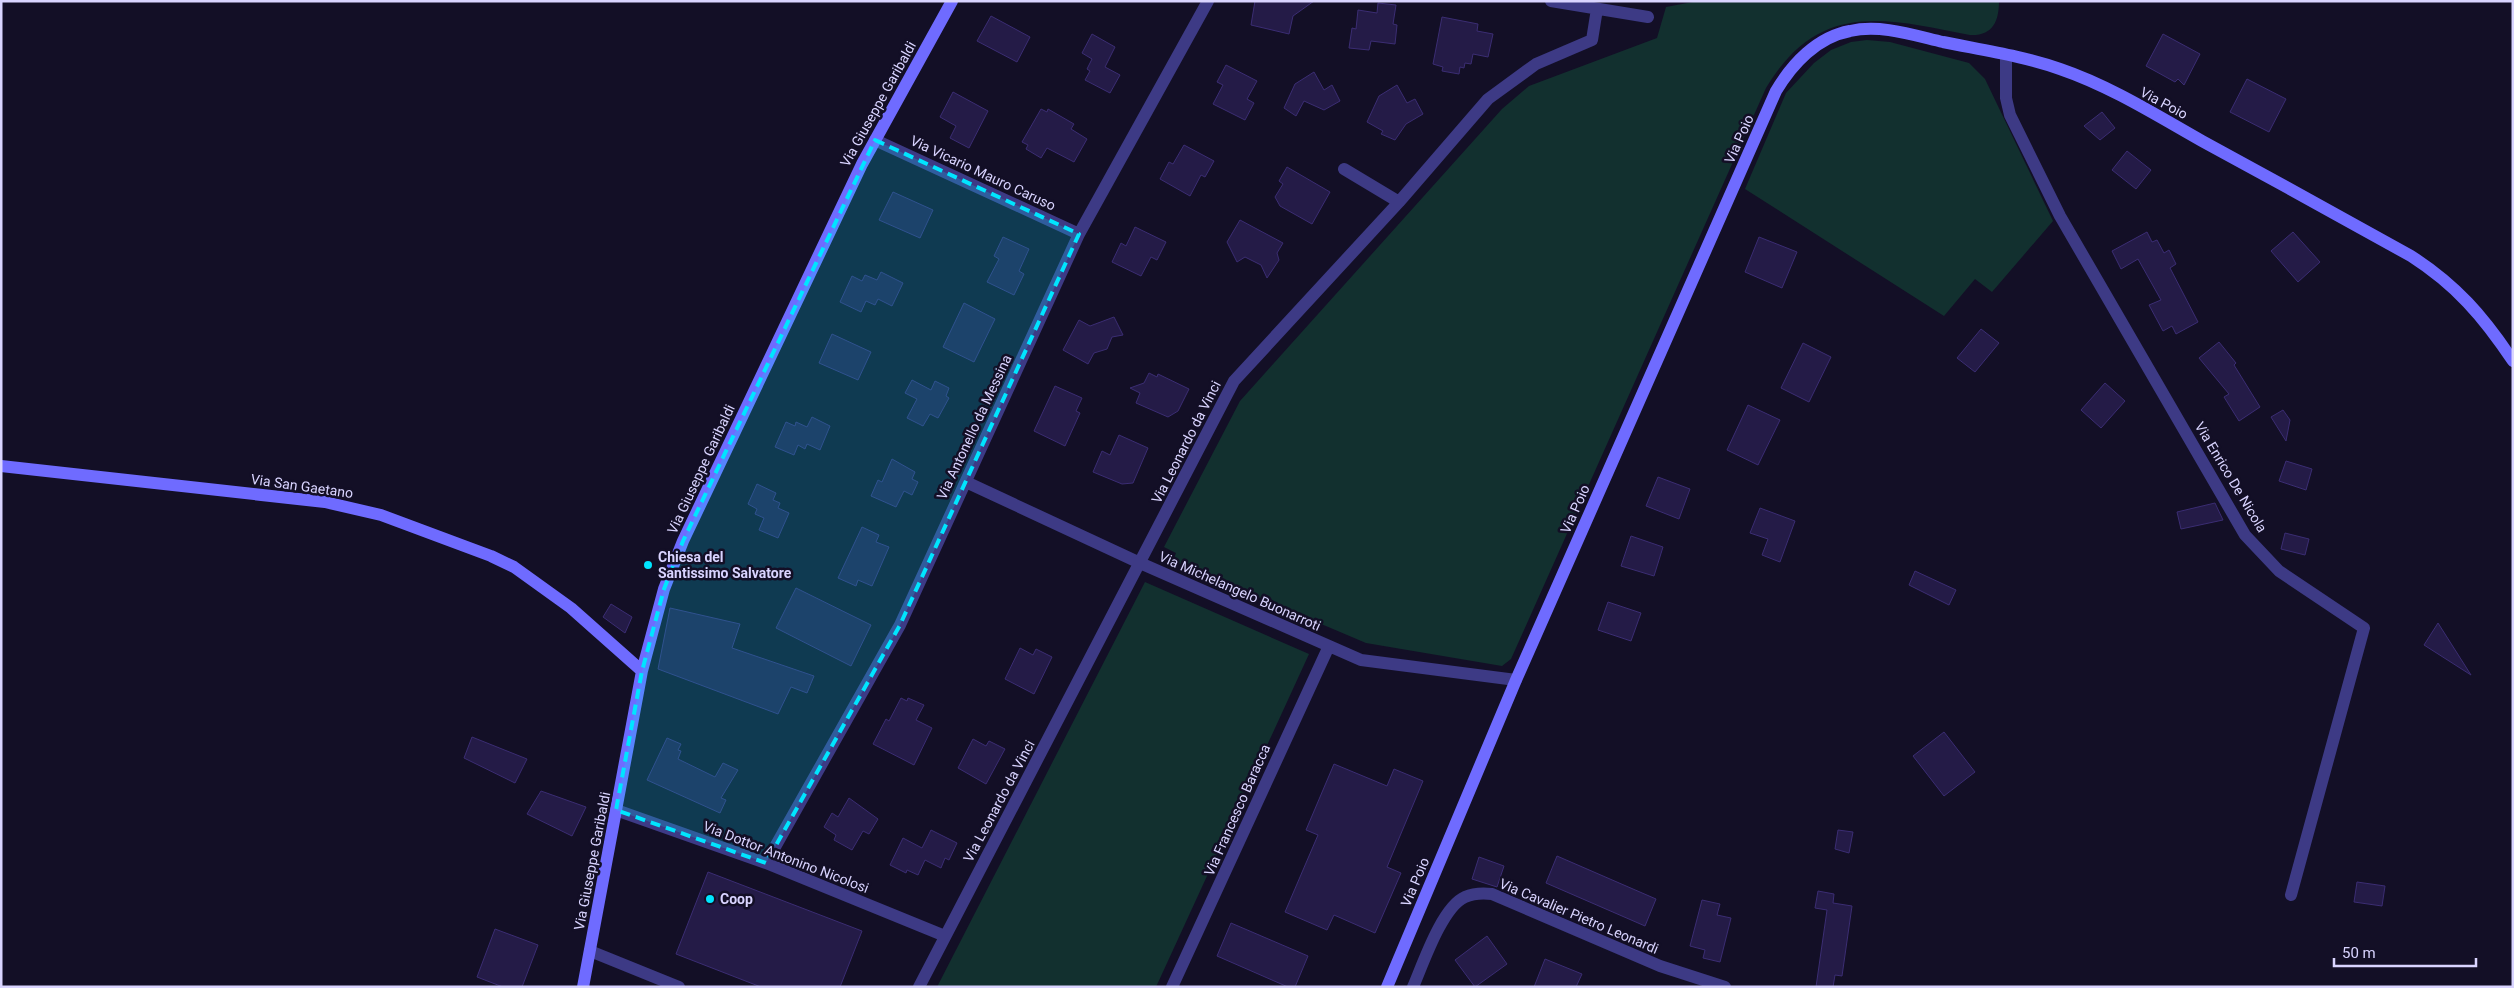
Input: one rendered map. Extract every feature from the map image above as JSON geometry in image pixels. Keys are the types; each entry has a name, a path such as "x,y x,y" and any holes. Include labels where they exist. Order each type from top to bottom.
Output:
{"street":[{"name":"Via Giuseppe Garibaldi","path":"583,987 642,671 664,589 683,541 875,140 952,1"},
{"name":"Via Antonello da Messina","path":"766,864 900,625 1079,234 1208,1"},
{"path":"1551,1 1648,17"},
{"name":"Via Leonardo da Vinci","path":"918,987 1234,381 1399,202 1488,99 1536,64 1592,40 1596,9"},
{"name":"Via Poio","path":"1387,987 1516,680 1776,91 1798,61 1830,37 1866,28 1888,30 2006,55 2060,69 2090,81 2410,256 2432,270 2465,298 2492,330 2513,361"},
{"name":"Via Enrico De Nicola","path":"2006,55 2006,98 2010,114 2060,216 2245,535 2280,571 2364,628 2291,895"},
{"name":"Via Vicario Mauro Caruso","path":"875,140 1079,234"},
{"path":"1344,169 1399,202"},
{"name":"Via San Gaetano","path":"1,466 325,502 382,515 491,556 514,567 571,608 642,671"},
{"name":"Via Michelangelo Buonarroti","path":"966,482 1140,563 1361,660 1516,680"},
{"name":"Via Francesco Baracca","path":"1172,987 1329,646"},
{"name":"Via Dottor Antonino Nicolosi","path":"616,810 766,864 945,936"},
{"name":"Via Cavalier Pietro Leonardi","path":"1412,987 1448,910 1464,897 1479,893 1492,894 1660,966 1725,987"},
{"path":"590,951 679,987"}],"highlighted area":[{"path":"875,140 1079,234 900,625 766,863 616,810 642,671 664,589 683,541"}],"green space":[{"path":"1698,1 1999,1 1998,15 1993,26 1978,35 1882,21 1856,22 1831,28 1808,40 1786,60 1766,88 1511,659 1502,666 1366,643 1173,561 1176,553 1164,547 1240,401 1502,109 1529,86 1657,38 1666,7"},
{"path":"1867,40 1890,42 1969,63 1985,79 2053,221 1992,292 1975,279 1944,316 1745,189 1786,93 1814,63 1831,50 1851,42"},
{"path":"1145,582 1309,654 1156,987 937,987"}],"building":[{"path":"1255,1 1314,1 1293,16 1289,34 1251,25"},
{"path":"1378,3 1396,5 1393,24 1397,25 1395,44 1371,41 1369,50 1349,48 1352,28 1356,29 1358,10 1377,13"},
{"path":"991,16 1030,37 1017,62 977,41"},
{"path":"1442,17 1478,24 1477,31 1493,34 1488,57 1473,54 1471,64 1465,63 1464,68 1460,67 1459,74 1442,71 1443,67 1433,64"},
{"path":"1092,34 1115,47 1105,67 1120,75 1110,93 1085,80 1090,71 1087,69 1092,59 1082,53"},
{"path":"2163,34 2200,54 2184,85 2178,79 2175,82 2146,66"},
{"path":"1226,65 1257,81 1247,99 1254,103 1245,120 1213,104 1223,85 1217,82"},
{"path":"1314,72 1324,90 1332,85 1340,101 1324,110 1304,101 1296,116 1284,108 1295,84"},
{"path":"2247,79 2286,99 2269,132 2230,112"},
{"path":"1397,85 1407,103 1415,99 1423,114 1406,124 1395,140 1381,134 1383,131 1367,122 1379,96"},
{"path":"953,92 988,111 969,148 950,138 956,126 940,117"},
{"path":"1041,109 1047,112 1048,109 1074,124 1071,129 1087,139 1074,162 1047,148 1041,158 1026,149 1028,145 1022,142"},
{"path":"2102,112 2115,128 2100,140 2084,126"},
{"path":"1184,145 1214,161 1205,177 1201,175 1190,196 1160,179 1169,162 1173,164"},
{"path":"2127,151 2151,170 2136,189 2112,170"},
{"path":"1287,167 1330,192 1312,224 1280,206 1275,197 1283,184 1279,181"},
{"path":"893,192 933,210 920,238 879,220"},
{"path":"1240,220 1283,243 1277,253 1279,260 1267,278 1261,265 1245,257 1237,262 1227,242"},
{"path":"1135,227 1166,242 1157,260 1151,257 1141,276 1112,262 1121,243 1126,246"},
{"path":"2147,232 2152,242 2157,240 2164,253 2169,250 2176,264 2170,268 2198,322 2176,334 2172,326 2163,331 2149,305 2161,300 2138,259 2121,269 2112,251"},
{"path":"2293,232 2320,262 2298,282 2271,251"},
{"path":"1003,237 1029,249 1019,271 1024,274 1014,295 987,282 999,259 994,256"},
{"path":"1759,237 1797,252 1782,288 1745,272"},
{"path":"881,272 903,283 892,306 878,299 875,305 866,301 861,312 840,302 852,276 862,281 865,275 877,280"},
{"path":"964,303 995,319 974,362 943,347"},
{"path":"1114,317 1123,335 1112,337 1107,349 1094,353 1088,364 1063,350 1079,320 1090,326"},
{"path":"1981,329 1999,343 1975,372 1957,358"},
{"path":"832,334 871,352 858,380 819,363"},
{"path":"2219,342 2236,363 2234,365 2260,407 2239,421 2224,397 2229,394 2199,358"},
{"path":"1803,343 1831,357 1809,402 1781,388"},
{"path":"1149,373 1157,377 1158,374 1189,389 1178,411 1168,417 1136,403 1140,393 1130,388 1144,383"},
{"path":"912,380 931,390 935,381 949,388 946,396 949,398 938,418 930,414 923,426 907,418 917,399 905,393"},
{"path":"2105,383 2125,401 2101,428 2081,410"},
{"path":"1055,386 1082,398 1076,411 1080,413 1065,446 1034,431"},
{"path":"1748,405 1780,420 1758,465 1727,450"},
{"path":"2283,410 2290,420 2286,441 2271,417"},
{"path":"812,417 830,426 820,450 807,444 805,449 798,445 794,455 775,447 786,422 795,426 796,422 807,427"},
{"path":"1119,435 1148,448 1133,483 1122,484 1093,472 1102,451 1110,455"},
{"path":"892,459 915,472 912,479 918,482 912,495 904,491 896,507 871,496 878,480 882,482"},
{"path":"2286,461 2312,469 2306,490 2279,481"},
{"path":"1658,477 1690,489 1679,519 1646,506"},
{"path":"757,484 776,493 773,500 780,503 778,508 789,513 778,538 759,530 764,518 755,514 757,509 748,504"},
{"path":"2215,503 2223,520 2181,529 2177,512"},
{"path":"1760,508 1795,521 1780,562 1762,555 1768,539 1750,533"},
{"path":"862,527 879,535 876,542 889,547 872,586 858,580 856,586 838,578"},
{"path":"2285,533 2309,539 2305,555 2281,549"},
{"path":"1631,536 1663,547 1654,576 1621,566"},
{"path":"1915,571 1956,590 1949,605 1909,585"},
{"path":"796,588 871,625 851,666 776,628"},
{"path":"1608,602 1641,613 1631,641 1598,630"},
{"path":"611,604 632,617 625,633 603,617"},
{"path":"670,608 740,624 732,648 814,676 807,693 791,687 778,714 658,669"},
{"path":"2438,623 2471,675 2424,645"},
{"path":"1020,648 1033,655 1036,649 1052,657 1034,694 1005,679"},
{"path":"901,698 907,701 908,698 924,705 916,720 932,728 914,765 873,744 886,719 889,721"},
{"path":"1944,732 1975,772 1944,796 1913,756"},
{"path":"472,737 527,759 515,783 464,758"},
{"path":"667,738 681,744 678,750 681,751 678,759 715,777 723,763 738,770 721,798 726,800 720,813 647,780"},
{"path":"973,739 986,746 989,741 1005,749 986,784 958,768"},
{"path":"1334,764 1387,786 1394,769 1423,781 1387,867 1401,873 1375,933 1334,915 1327,930 1285,912 1318,835 1306,830"},
{"path":"541,791 586,807 572,836 527,814"},
{"path":"849,798 878,819 869,834 863,831 852,850 834,840 836,835 824,827 832,813 838,817"},
{"path":"931,830 957,843 949,860 945,858 941,868 925,860 918,875 907,870 906,873 890,865 903,838 922,848"},
{"path":"1838,830 1853,832 1849,853 1835,849"},
{"path":"1557,856 1656,899 1645,926 1546,883"},
{"path":"1479,857 1504,866 1497,887 1472,879"},
{"path":"708,872 862,931 840,987 761,987 676,954"},
{"path":"2357,882 2385,886 2382,906 2354,902"},
{"path":"1818,891 1834,894 1833,903 1852,906 1842,976 1835,975 1833,987 1816,987 1827,910 1815,908"},
{"path":"1702,900 1720,904 1717,915 1731,918 1720,962 1703,958 1705,950 1690,946"},
{"path":"1231,923 1308,956 1295,987 1288,987 1217,956"},
{"path":"495,929 538,945 522,987 503,987 477,977"},
{"path":"1487,936 1507,964 1475,987 1455,960"},
{"path":"1545,959 1582,974 1576,987 1534,987"}],"place":[{"name":"Chiesa del Santissimo Salvatore","path":"648,565"},
{"name":"Coop","path":"710,899"}]}
